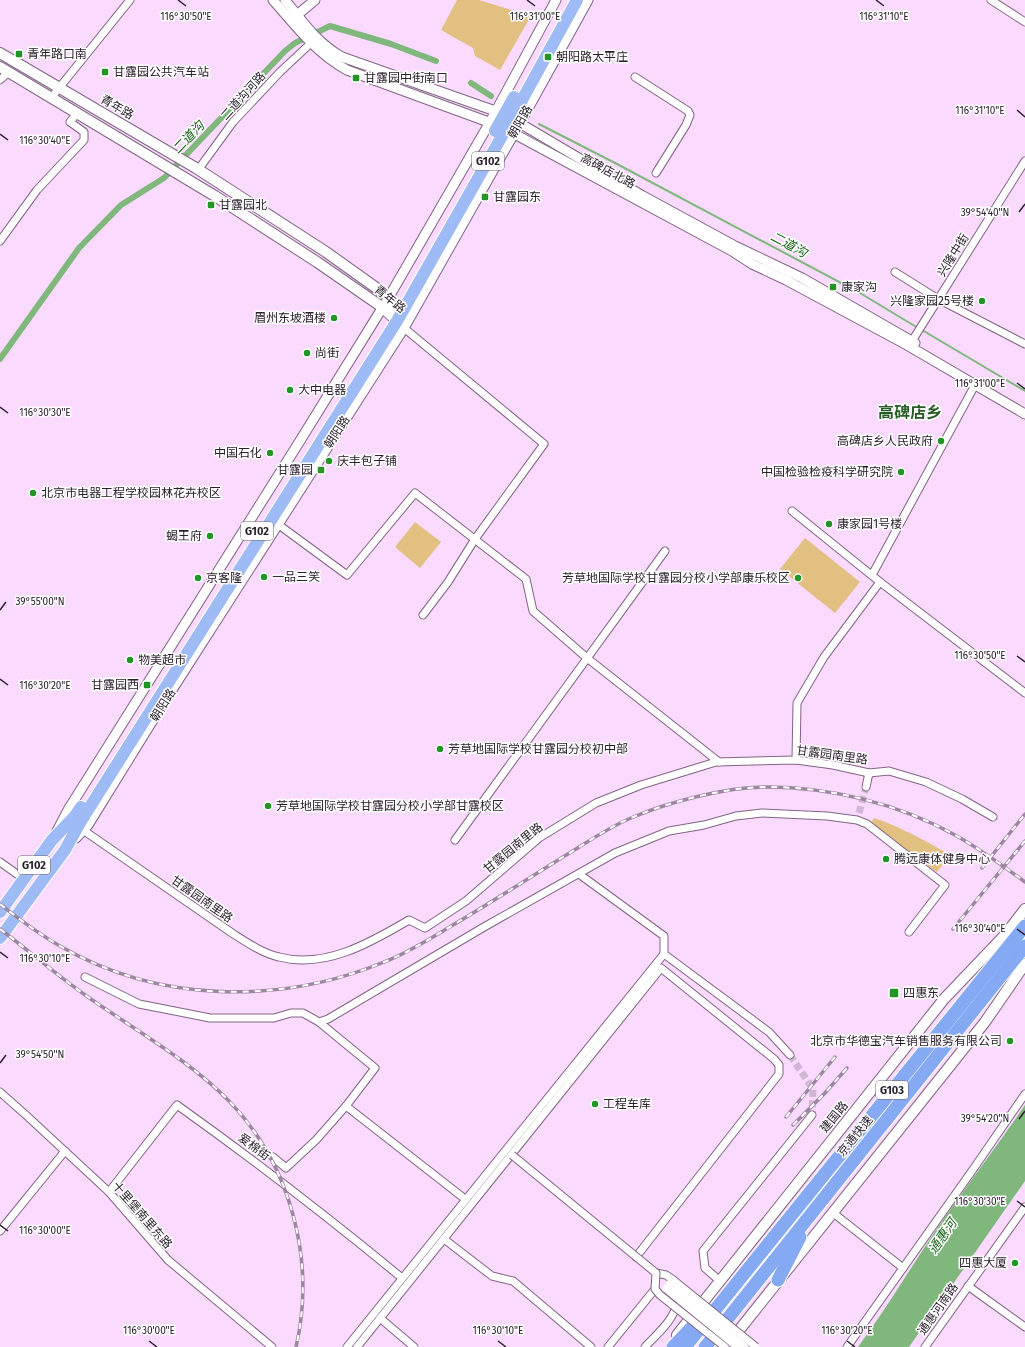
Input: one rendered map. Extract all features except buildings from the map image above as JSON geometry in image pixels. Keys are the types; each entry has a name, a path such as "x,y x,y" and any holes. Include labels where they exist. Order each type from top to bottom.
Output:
{"highway":[{"name":"朝阳路","path":"0,912 52,840 75,816 123,747 395,316 502,128 569,0"},
{"name":"朝阳路","path":"508,117 577,0"},
{"name":"朝阳路","path":"0,938 65,850 123,747"},
{"name":"京通快速","path":"686,1347 1025,926"},
{"name":"京通快速","path":"705,1347 1025,946"},
{"path":"778,1280 811,1214"},
{"path":"673,1347 760,1254"}],"main road":[{"name":"青年路","path":"0,53 197,169 326,252 389,297 395,316"},
{"name":"青年路","path":"4,69 156,160 318,262 395,316"},
{"name":"建国路","path":"668,1347 944,999 1005,935 1025,909"},
{"path":"725,1347 985,1022 1025,964"}],"street":[{"path":"51,98 130,0"},
{"path":"273,0 294,17"},
{"path":"285,0 294,17 311,40"},
{"path":"294,17 315,0"},
{"name":"朝阳路","path":"508,117 556,0"},
{"name":"朝阳路","path":"65,850 88,825 123,747 162,707 319,460 395,316 508,117 588,0"},
{"path":"991,0 1025,22"},
{"name":"高碑店北路","path":"311,40 342,57 508,117 692,225"},
{"name":"高碑店北路","path":"311,40 329,59 347,70 502,128 692,225"},
{"name":"二道沟河路","path":"197,169 233,122 311,40"},
{"path":"0,80 4,69"},
{"path":"635,77 688,111 690,115 686,125 656,173"},
{"path":"0,241 38,190 84,140 84,132 70,122 77,113"},
{"name":"朝阳路","path":"389,297 502,128"},
{"name":"兴隆中街","path":"912,340 1025,161"},
{"path":"692,225 802,278 912,340 1025,407"},
{"path":"692,225 752,264 786,280 907,345 1025,414"},
{"path":"895,272 938,299 1025,344"},
{"path":"395,316 544,444 475,539 448,582 423,615"},
{"path":"872,575 975,385"},
{"path":"279,525 347,575 415,493 526,579 533,611 587,658 718,762"},
{"path":"792,511 880,582 1025,693"},
{"path":"455,840 665,551"},
{"path":"796,760 796,703 824,658 880,582"},
{"name":"甘露园南里路","path":"83,830 232,933 254,946 278,957 303,960 344,954 376,940 409,920 425,928 466,901 540,838 596,804 641,786 718,762 796,760 833,765 869,773 889,771 926,782 962,799 993,817"},
{"path":"866,787 869,773"},
{"path":"319,1022 361,1000 484,927 615,853 669,831 704,825 736,816 762,813 858,816 945,885 909,932"},
{"path":"0,862 24,878"},
{"path":"347,1347 664,954 664,936 580,874"},
{"path":"664,954 769,1032 790,1055"},
{"path":"357,1347 661,968 774,1059 779,1065 779,1074 636,1257"},
{"path":"85,978 139,1004 210,1018 274,1018 291,1013 303,1013 319,1022 375,1068 346,1106 316,1140 286,1168 273,1157"},
{"name":"十里堡南里东路","path":"0,1092 109,1192 168,1260 272,1347"},
{"path":"847,1347 1025,1094"},
{"name":"爱棉街","path":"109,1192 177,1105 234,1145 314,1206 402,1278"},
{"path":"346,1106 465,1200"},
{"path":"720,1282 705,1268 703,1251 812,1115"},
{"path":"0,1231 65,1151"},
{"path":"512,1155 656,1273 666,1275 669,1284 678,1299 737,1347"},
{"name":"通惠河南路","path":"925,1347 1025,1207"},
{"path":"832,1212 903,1268"},
{"path":"444,1239 492,1276 513,1281 591,1347"},
{"path":"608,1347 654,1289 656,1273"},
{"path":"669,1284 745,1347"},
{"path":"669,1284 756,1347"},
{"path":"968,1286 1025,1327"},
{"path":"654,1289 725,1347"},
{"path":"645,1347 671,1318 676,1309 678,1299"},
{"path":"380,1318 414,1347"}],"shaded area":[{"path":"457,0 479,0 531,16 500,70 475,56 473,48 441,30"},
{"path":"415,522 441,542 420,568 395,547"},
{"path":"805,538 860,582 835,613 780,569"},
{"path":"874,818 904,830 950,855 937,872 870,824"}],"water":[{"name":"通惠河","path":"1025,1105 1025,1181 909,1347 858,1347 945,1217"}],"waterway":[{"name":"二道沟","path":"0,359 79,248 121,205 164,178 285,51 295,43 330,26 391,44 436,61"},
{"name":"二道沟","path":"471,83 491,96"},
{"name":"二道沟","path":"539,124 860,293 918,328"},
{"name":"二道沟","path":"922,330 1025,391"}],"tunnel":[{"path":"859,813 866,787"},
{"path":"790,1055 813,1089 812,1115"}],"railway":[{"path":"0,904 29,926 60,946 98,965 137,979 178,987 220,992 262,991 303,986 344,976 402,954 467,917 605,831 631,818 662,806 698,796 734,790 767,787 816,790 840,794 864,799 911,814 964,840 991,857 1025,882"},
{"path":"982,868 1025,814"},
{"path":"953,929 1025,841"},
{"path":"0,929 77,989 197,1072 229,1101 250,1126 268,1154 283,1184 293,1216 300,1248 303,1281 301,1314 296,1347"},
{"path":"786,1117 835,1057"},
{"path":"793,1125 825,1093 847,1068"}],"place":[{"name":"青年路口南","path":"19,54"},
{"name":"朝阳路太平庄","path":"548,57"},
{"name":"甘露园公共汽车站","path":"105,72"},
{"name":"甘露园中街南口","path":"356,78"},
{"name":"甘露园东","path":"485,197"},
{"name":"甘露园北","path":"211,205"},
{"name":"康家沟","path":"833,287"},
{"name":"兴隆家园25号楼","path":"982,301"},
{"name":"眉州东坡酒楼","path":"334,318"},
{"name":"尚街","path":"307,353"},
{"name":"大中电器","path":"290,390"},
{"name":"高碑店乡人民政府","path":"941,441"},
{"name":"中国石化","path":"270,453"},
{"name":"庆丰包子铺","path":"329,461"},
{"name":"甘露园","path":"321,470"},
{"name":"中国检验检疫科学研究院","path":"901,472"},
{"name":"北京市电器工程学校园林花卉校区","path":"33,493"},
{"name":"康家园1号楼","path":"829,524"},
{"name":"蝎王府","path":"210,536"},
{"name":"一品三笑","path":"264,577"},
{"name":"京客隆","path":"198,578"},
{"name":"芳草地国际学校甘露园分校小学部康乐校区","path":"798,578"},
{"name":"物美超市","path":"130,660"},
{"name":"甘露园西","path":"147,685"},
{"name":"芳草地国际学校甘露园分校初中部","path":"440,749"},
{"name":"芳草地国际学校甘露园分校小学部甘露校区","path":"268,806"},
{"name":"腾远康体健身中心","path":"886,859"},
{"name":"四惠东","path":"894,993"},
{"name":"北京市华德宝汽车销售服务有限公司","path":"1010,1041"},
{"name":"工程车库","path":"595,1104"},
{"name":"四惠大厦","path":"1015,1263"}],"district":[{"name":"高碑店乡","path":"910,412"}]}
